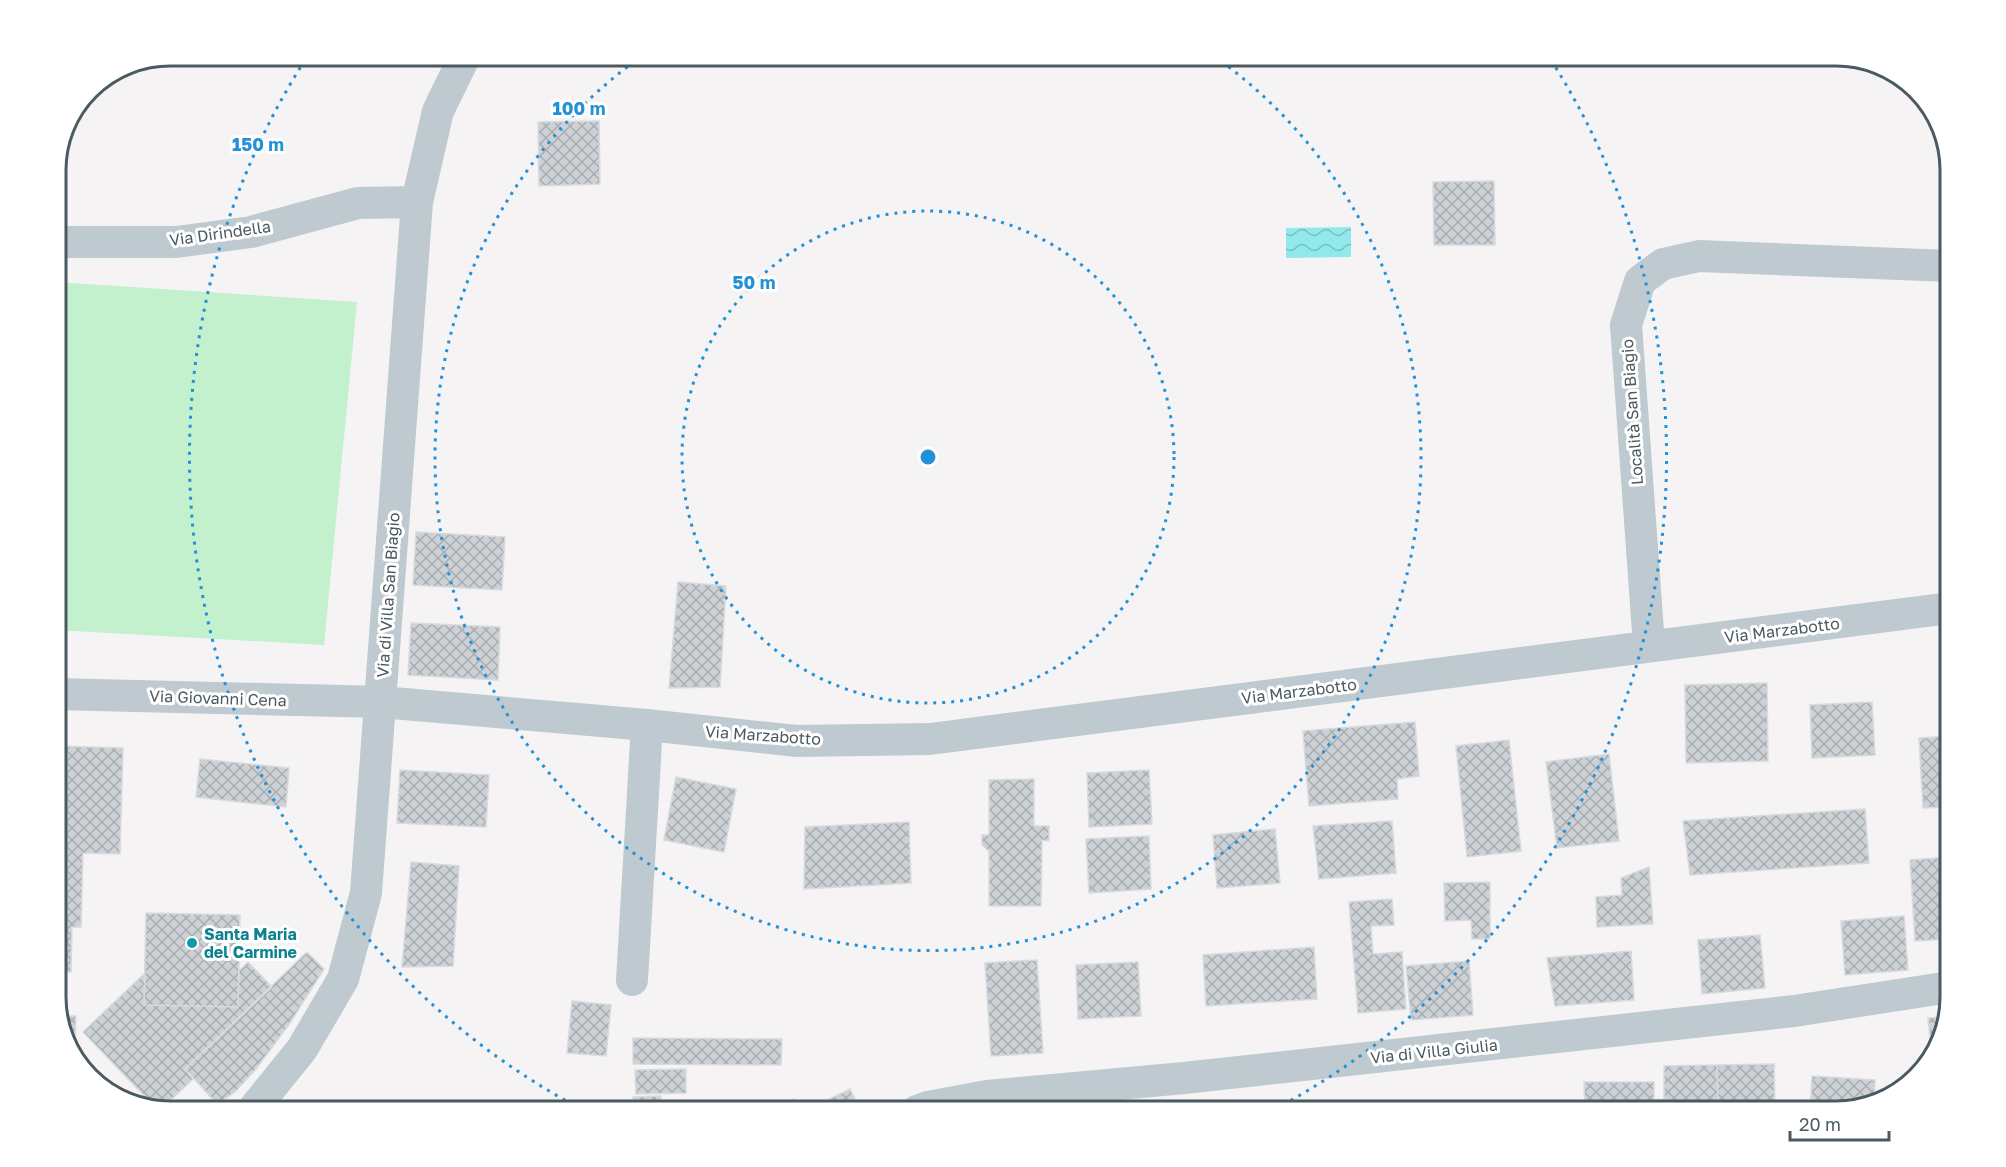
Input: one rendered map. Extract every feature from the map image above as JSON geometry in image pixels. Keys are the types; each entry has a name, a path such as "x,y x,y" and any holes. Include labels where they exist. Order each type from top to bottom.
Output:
{"street":[{"name":"Via di Villa San Biagio","path":"261,1101 302,1049 343,979 366,893 417,202 438,111 460,66"},
{"name":"Via Dirindella","path":"66,242 176,242 251,232 358,203 417,202"},
{"name":"Località San Biagio","path":"1649,646 1626,325 1640,281 1663,264 1699,256 1940,266"},
{"name":"Via Marzabotto","path":"381,702 647,725 797,741 930,739 1940,609"},
{"name":"Via Giovanni Cena","path":"66,694 381,702"},
{"path":"632,980 647,725"},
{"name":"Via di Villa Giulia","path":"960,1101 987,1096 1193,1077 1794,1011 1940,989"}],"green space":[{"path":"66,283 357,302 324,645 66,631"}],"water":[{"path":"1351,227 1351,257 1286,258 1286,228"}],"building":[{"path":"599,121 600,184 539,186 538,122"},
{"path":"1494,181 1495,245 1434,245 1433,182"},
{"path":"416,532 505,537 502,590 413,585"},
{"path":"678,582 726,586 720,687 669,688"},
{"path":"411,623 500,627 498,680 408,675"},
{"path":"1767,683 1768,761 1686,763 1685,685"},
{"path":"1872,702 1875,755 1812,758 1810,705"},
{"path":"1415,722 1419,776 1397,779 1398,799 1309,806 1303,731"},
{"path":"1940,737 1940,807 1923,808 1919,738"},
{"path":"1509,740 1521,851 1467,857 1456,746"},
{"path":"66,746 123,748 120,854 83,853 81,927 72,927 71,972 66,972"},
{"path":"1609,754 1619,841 1557,848 1546,762"},
{"path":"200,759 289,768 286,807 196,797"},
{"path":"400,770 489,775 486,827 397,823"},
{"path":"1149,770 1152,824 1089,827 1087,773"},
{"path":"676,777 736,789 724,852 664,840"},
{"path":"1034,779 1034,826 1049,826 1049,841 1042,840 1041,906 989,906 989,851 982,845 982,835 989,835 989,780"},
{"path":"1865,809 1869,863 1690,875 1683,821"},
{"path":"1392,821 1396,873 1319,879 1313,826"},
{"path":"909,822 911,883 804,889 805,827"},
{"path":"1275,829 1280,883 1217,888 1213,835"},
{"path":"1149,836 1151,889 1089,893 1086,839"},
{"path":"1940,858 1940,940 1915,941 1910,860"},
{"path":"411,862 459,866 453,966 402,967"},
{"path":"1649,867 1653,924 1597,927 1596,897 1622,895 1621,878"},
{"path":"1490,882 1490,939 1472,939 1471,920 1445,921 1444,883"},
{"path":"1392,899 1394,925 1371,926 1373,954 1402,952 1406,1009 1358,1013 1349,902"},
{"name":"Santa Maria del Carmine","path":"146,913 240,915 238,1007 144,1005"},
{"path":"1904,916 1908,970 1845,975 1841,921"},
{"path":"1760,935 1765,988 1702,994 1698,940"},
{"path":"1314,947 1317,999 1206,1006 1203,955"},
{"path":"1631,951 1634,1000 1555,1006 1547,958"},
{"path":"307,952 324,969 290,1023 256,1069 235,1092 222,1101 214,1101 185,1069"},
{"path":"1037,960 1043,1053 991,1056 985,963"},
{"path":"1469,961 1473,1015 1411,1020 1406,966"},
{"path":"248,962 272,987 185,1069 193,1079 170,1101 146,1098 83,1032 145,973 144,1005 238,1007 239,971"},
{"path":"1138,962 1141,1016 1078,1019 1076,965"},
{"path":"572,1001 611,1005 606,1056 567,1053"},
{"path":"68,1016 76,1016 75,1039"},
{"path":"1938,1017 1930,1040 1928,1018"},
{"path":"633,1038 782,1039 781,1065 633,1064"},
{"path":"1774,1064 1775,1101 1718,1101 1717,1065"},
{"path":"1717,1065 1718,1101 1585,1101 1584,1082 1654,1082 1654,1100 1664,1099 1664,1066"},
{"path":"686,1069 686,1093 636,1094 635,1070"},
{"path":"1812,1076 1875,1080 1874,1093 1850,1100 1811,1101"},
{"path":"850,1089 856,1101 825,1101"},
{"path":"661,1096 661,1101 633,1101 633,1097"}],"place":[{"name":"Santa Maria del Carmine","path":"192,943"}]}
